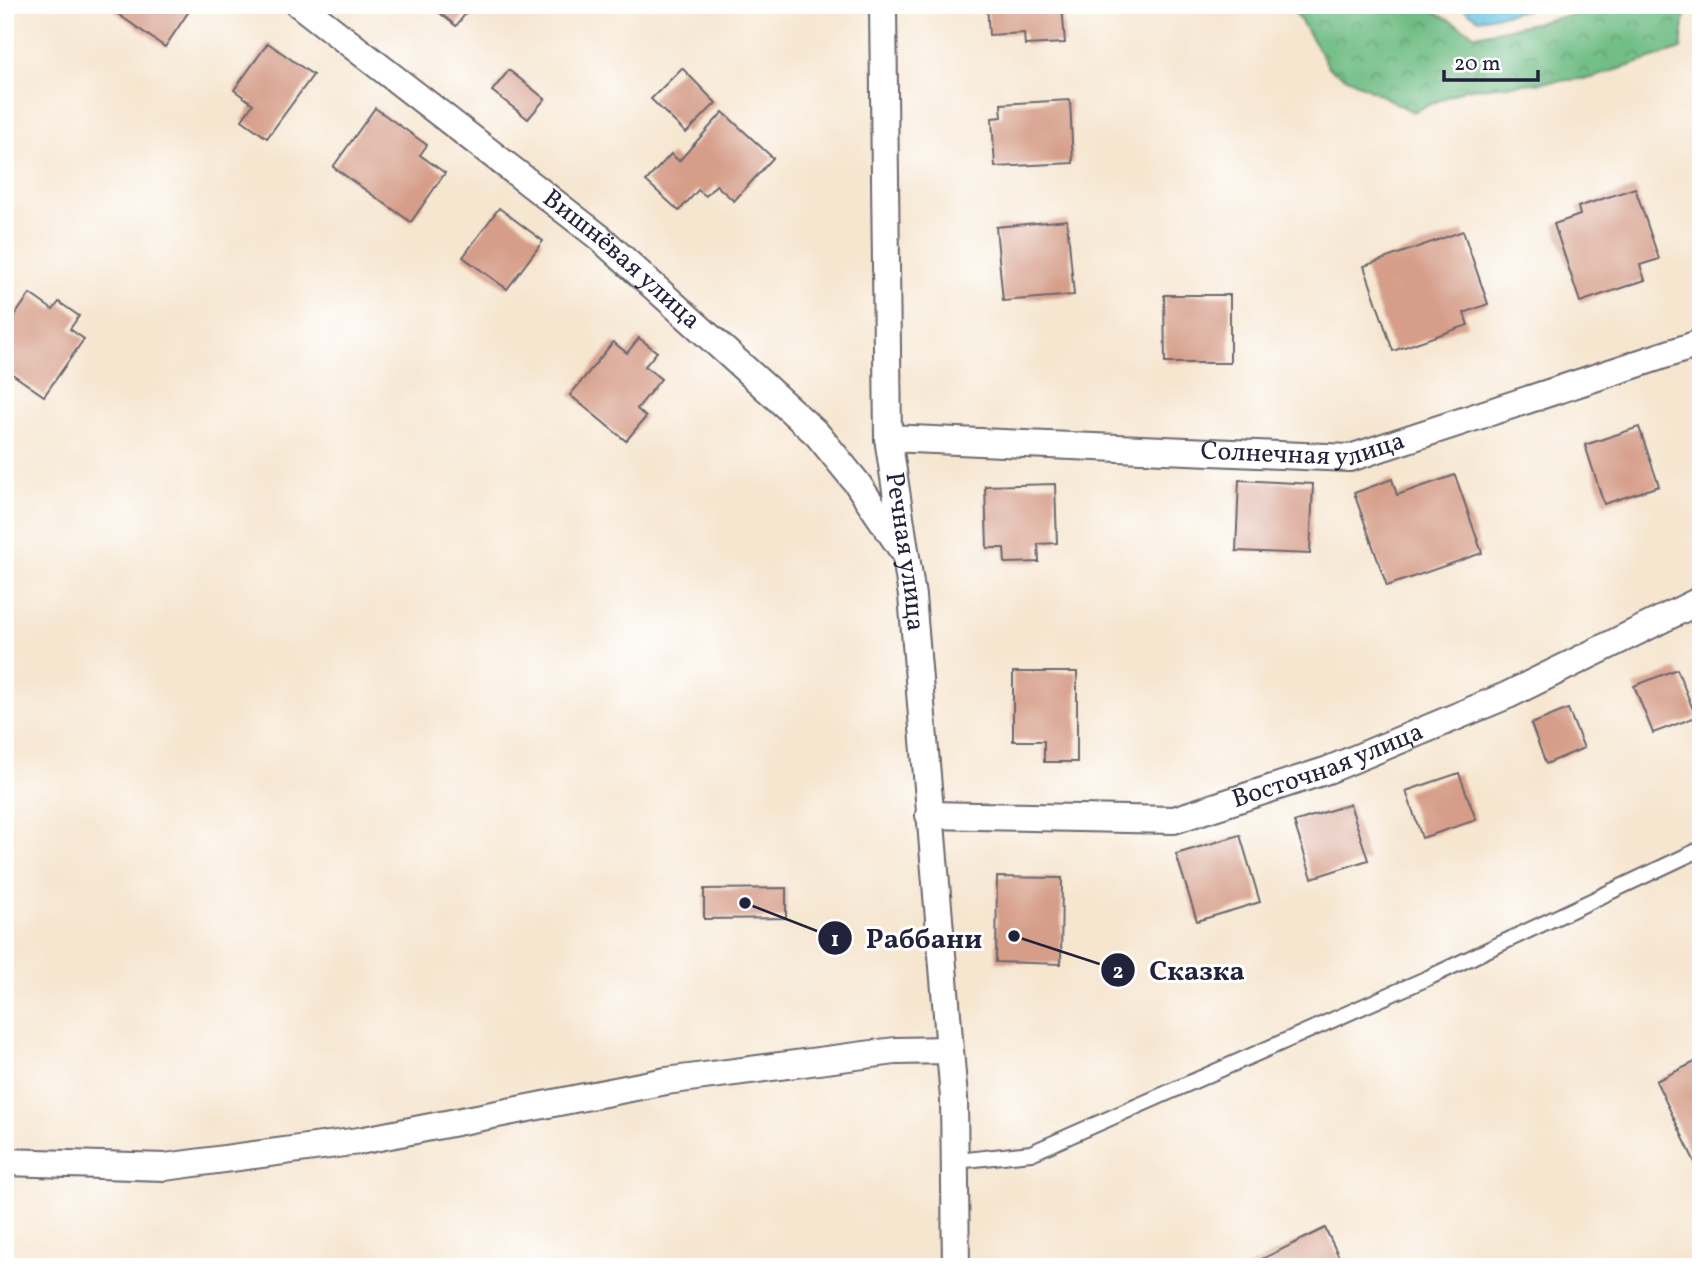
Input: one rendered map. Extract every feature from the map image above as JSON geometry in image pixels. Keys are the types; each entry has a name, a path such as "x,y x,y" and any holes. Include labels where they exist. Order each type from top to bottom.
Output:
{"street":[{"name":"Речная улица","path":"883,5 888,438 912,596 954,1098 957,1161 956,1267"},
{"name":"Вишнёвая улица","path":"317,10 599,237 817,434 857,483 904,552"},
{"name":"Солнечная улица","path":"888,438 1350,458 1701,343"},
{"name":"Восточная улица","path":"929,815 1174,820 1328,770 1508,695 1701,600"},
{"path":"5,1161 165,1167 359,1141 666,1081 895,1051 949,1050"}],"lane":[{"path":"957,1161 1031,1153 1430,977 1701,849"}],"green space":[{"path":"1291,5 1423,5 1476,35 1605,8 1608,5 1686,5 1681,49 1592,78 1465,89 1413,112 1330,69"}],"water":[{"path":"1458,5 1556,5 1479,19"}],"building":[{"path":"119,5 193,5 165,47 115,12"},
{"path":"430,5 472,5 456,26"},
{"path":"987,5 1062,5 1065,43 1025,45 1024,33 989,35"},
{"path":"268,43 313,75 267,138 242,120 253,104 234,90"},
{"path":"682,68 716,103 686,133 651,99"},
{"path":"509,70 545,99 528,119 492,91"},
{"path":"1070,100 1073,163 995,167 992,118 1002,117 1001,104"},
{"path":"375,108 427,145 420,155 445,173 411,222 333,167"},
{"path":"723,112 773,158 734,201 716,185 706,196 698,190 679,211 646,181 671,154 679,161"},
{"path":"1635,188 1659,259 1640,265 1645,280 1580,302 1554,224 1580,215 1578,207"},
{"path":"499,208 543,241 507,289 463,257"},
{"path":"1067,220 1074,295 1003,301 996,227"},
{"path":"1463,231 1488,304 1464,313 1468,325 1393,351 1364,266"},
{"path":"30,294 53,310 59,302 79,316 70,329 84,339 44,396 5,369 5,329"},
{"path":"1164,295 1230,295 1230,363 1165,363"},
{"path":"639,338 657,352 645,366 661,379 637,409 646,417 626,441 570,395 613,342 627,353"},
{"path":"1639,427 1659,486 1604,504 1585,445"},
{"path":"1455,475 1482,553 1387,586 1354,493 1392,479 1397,495"},
{"path":"1239,480 1313,484 1310,554 1236,551"},
{"path":"1055,484 1057,543 1038,544 1039,562 1005,563 1004,548 987,548 985,486"},
{"path":"1677,669 1696,717 1653,733 1634,686"},
{"path":"1013,672 1077,672 1077,762 1044,762 1044,741 1013,741"},
{"path":"1568,709 1584,748 1546,764 1531,724"},
{"path":"1459,773 1476,820 1422,838 1406,791"},
{"path":"1350,804 1368,860 1312,878 1294,822"},
{"path":"1240,835 1260,902 1197,921 1176,854"},
{"path":"997,877 1062,878 1061,964 996,962"},
{"path":"786,888 786,918 704,919 704,889"},
{"path":"1701,1059 1701,1175 1656,1081"},
{"path":"1325,1228 1344,1267 1246,1267"}],"place":[{"name":"Раббани","path":"745,903"},
{"name":"Сказка","path":"1014,936"}]}
